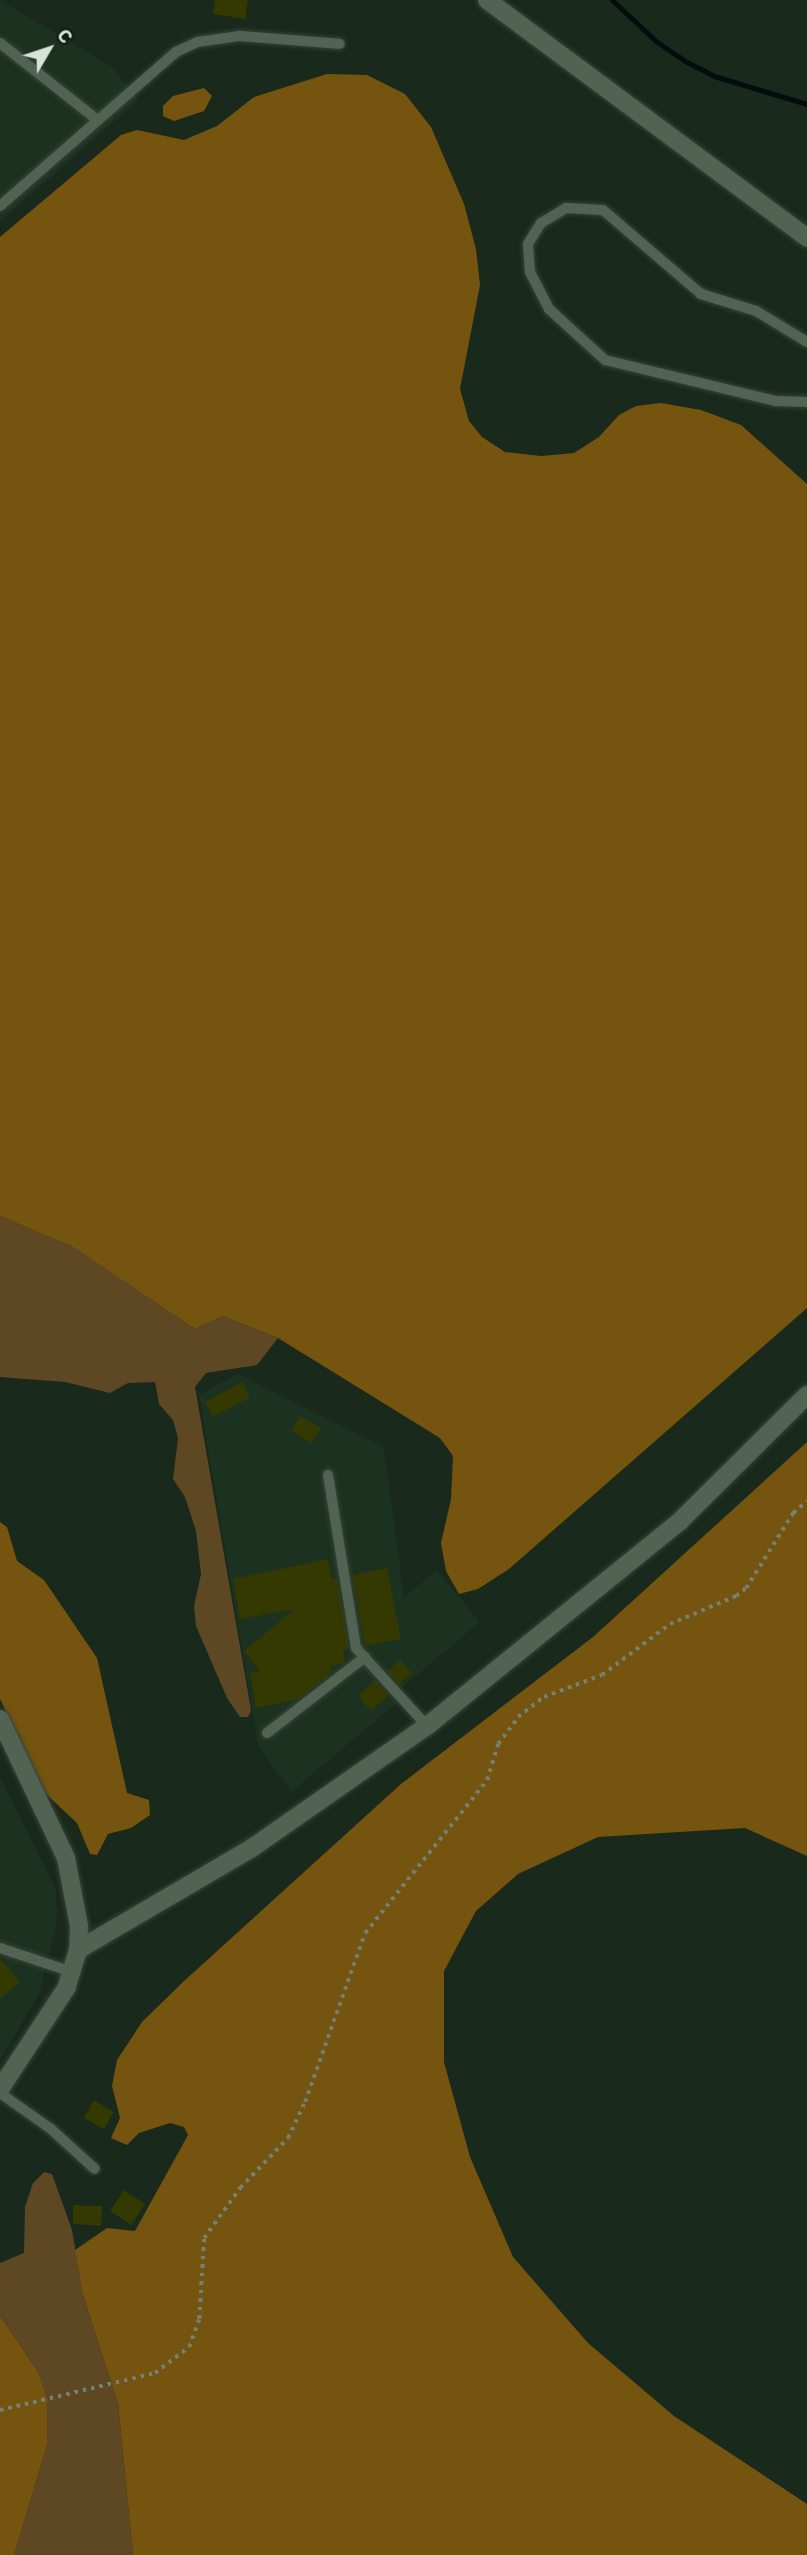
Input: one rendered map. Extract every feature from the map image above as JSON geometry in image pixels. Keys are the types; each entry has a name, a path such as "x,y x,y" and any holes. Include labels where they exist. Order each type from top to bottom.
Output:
{"street":[{"path":"487,0 807,238"},
{"path":"78,1950 252,1848 427,1726 680,1521 807,1395"},
{"path":"0,1719 66,1858 77,1903 78,1950 72,1972 55,2011 0,2091"}],"lane":[{"path":"0,206 96,118 176,52 197,42 239,36 340,44"},
{"path":"0,43 96,118"},
{"path":"807,342 756,311 701,293 603,210 566,208 541,223 528,244 530,272 550,309 605,360 776,401 807,402"},
{"path":"328,1475 356,1648 427,1726"},
{"path":"267,1733 365,1657"},
{"path":"0,1948 72,1972"},
{"path":"0,2091 51,2129 95,2169"}],"path":[{"path":"0,2410 155,2373 189,2347 199,2319 204,2238 240,2188 288,2138 305,2102 365,1933 487,1780 498,1744 517,1717 544,1698 602,1675 670,1624 736,1596 746,1588 793,1513 807,1501"}],"shaded area":[{"path":"0,0 111,66 139,100 0,222"},
{"path":"327,74 367,75 405,94 431,127 464,204 476,249 480,285 460,389 469,421 482,437 505,452 541,456 574,453 599,437 619,415 636,406 661,403 701,410 741,425 807,484 807,1308 509,1569 478,1589 459,1594 446,1571 441,1543 451,1499 453,1456 440,1438 278,1338 223,1316 195,1329 71,1246 0,1216 0,237 121,135 137,130 184,140 217,126 254,97"},
{"path":"204,88 212,96 204,111 174,121 163,116 163,106 173,96"},
{"path":"0,1216 71,1246 195,1329 223,1316 278,1338 257,1365 206,1373 195,1387 251,1710 248,1717 240,1717 227,1698 196,1626 194,1606 201,1574 196,1531 185,1497 173,1479 178,1438 173,1420 159,1404 155,1382 128,1383 110,1393 65,1382 0,1377"},
{"path":"237,1374 384,1447 404,1597 437,1570 480,1622 393,1695 398,1702 291,1792 258,1745 199,1395"},
{"path":"807,1442 807,1856 745,1828 598,1837 518,1874 476,1911 444,1971 444,2062 470,2157 513,2257 588,2343 674,2416 807,2504 807,2555 133,2555 118,2404 83,2295 75,2250 107,2228 135,2231 188,2135 184,2127 170,2123 139,2133 127,2145 111,2138 120,2118 112,2086 117,2060 142,2022 183,1982 401,1784 593,1637"},
{"path":"0,1522 7,1527 17,1561 44,1580 97,1658 127,1793 149,1800 150,1815 131,1828 108,1834 97,1855 90,1854 77,1823 46,1794 0,1699"},
{"path":"0,1776 56,1890 57,1922 39,1995 0,2060"},
{"path":"44,2172 52,2174 72,2230 83,2295 118,2404 133,2555 14,2555 47,2445 37,2370 0,2316 0,2263 24,2253 25,2207 33,2183"},
{"path":"0,2316 37,2370 47,2400 47,2445 14,2555 0,2555"}],"building":[{"path":"215,0 248,0 245,19 213,14"},
{"path":"242,1382 250,1397 213,1417 205,1402"},
{"path":"300,1416 321,1428 312,1443 291,1431"},
{"path":"328,1559 331,1579 337,1578 349,1649 343,1651 345,1663 330,1666 332,1673 299,1699 256,1708 250,1673 260,1671 244,1651 295,1609 240,1619 233,1579"},
{"path":"387,1568 401,1639 365,1646 352,1575"},
{"path":"400,1660 412,1673 399,1684 387,1671"},
{"path":"375,1680 389,1695 371,1711 358,1696"},
{"path":"0,1958 20,1982 0,1999"},
{"path":"94,2100 114,2112 104,2129 84,2118"},
{"path":"124,2190 145,2204 131,2225 110,2211"},
{"path":"73,2205 102,2206 101,2226 73,2224"}],"waterway":[{"path":"612,0 657,42 687,62 714,76 807,104"}]}
